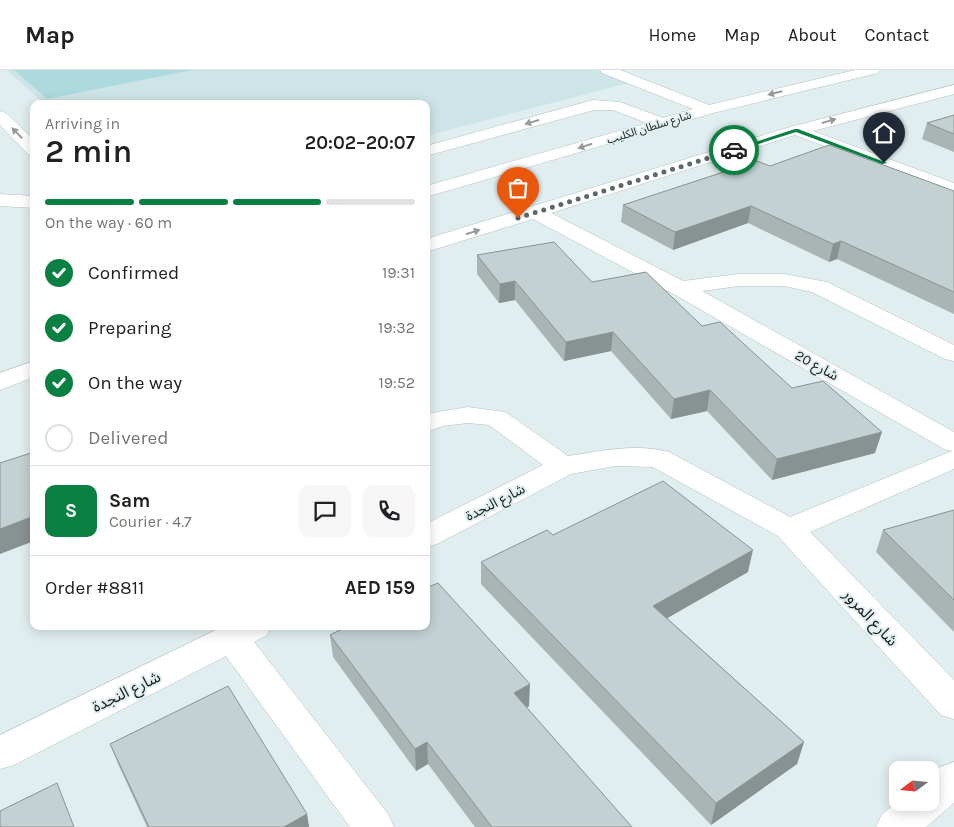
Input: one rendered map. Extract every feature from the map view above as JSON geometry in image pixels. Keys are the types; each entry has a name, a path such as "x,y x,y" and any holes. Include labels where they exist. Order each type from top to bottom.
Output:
{"street":[{"path":"607,70 708,110"},
{"path":"803,70 831,80"},
{"name":"شارع سلطان الكليب","path":"430,191 708,110 873,70"},
{"path":"430,245 796,130 954,89"},
{"path":"430,150 593,105 615,104 662,123"},
{"path":"0,116 30,146"},
{"path":"796,130 954,189"},
{"path":"0,200 30,202"},
{"name":"شارع 20","path":"535,212 680,288 954,443"},
{"path":"680,288 739,280 784,280 819,287 954,354"},
{"path":"430,422 437,419 468,415 496,418 563,466"},
{"name":"شارع النجدة","path":"430,535 563,466 615,457"},
{"name":"شارع المرور","path":"615,457 659,458 789,530 954,704"},
{"path":"789,530 954,459"},
{"path":"247,630 374,827"},
{"name":"شارع النجدة","path":"0,753 247,630"},
{"path":"939,792 954,779"},
{"path":"896,827 915,811"}],"shaded area":[{"path":"6,70 595,70 628,83 430,135 430,100 40,100"},
{"path":"14,70 192,70 47,99"}],"building":[{"path":"954,115 954,134 927,123"},
{"path":"829,145 954,191 954,292 841,241 833,244 751,206 675,232 623,205 757,161 770,166"},
{"path":"554,242 592,282 646,272 702,326 720,322 792,388 823,381 882,432 777,459 710,390 674,399 613,332 566,342 515,281 500,284 477,255"},
{"path":"30,453 30,518 0,529 0,463"},
{"path":"663,481 753,550 653,606 804,742 716,803 481,562 547,530 553,535"},
{"path":"954,510 954,600 883,530"},
{"path":"438,583 530,684 514,693 632,827 492,827 427,742 415,749 330,635 340,630 430,630 430,586"},
{"path":"228,686 307,814 284,827 149,827 110,744"},
{"path":"57,783 74,827 0,827 0,811"}],"way so far":[{"path":"518,218 734,150"}],"route":[{"path":"734,150 796,130 884,163"}]}
